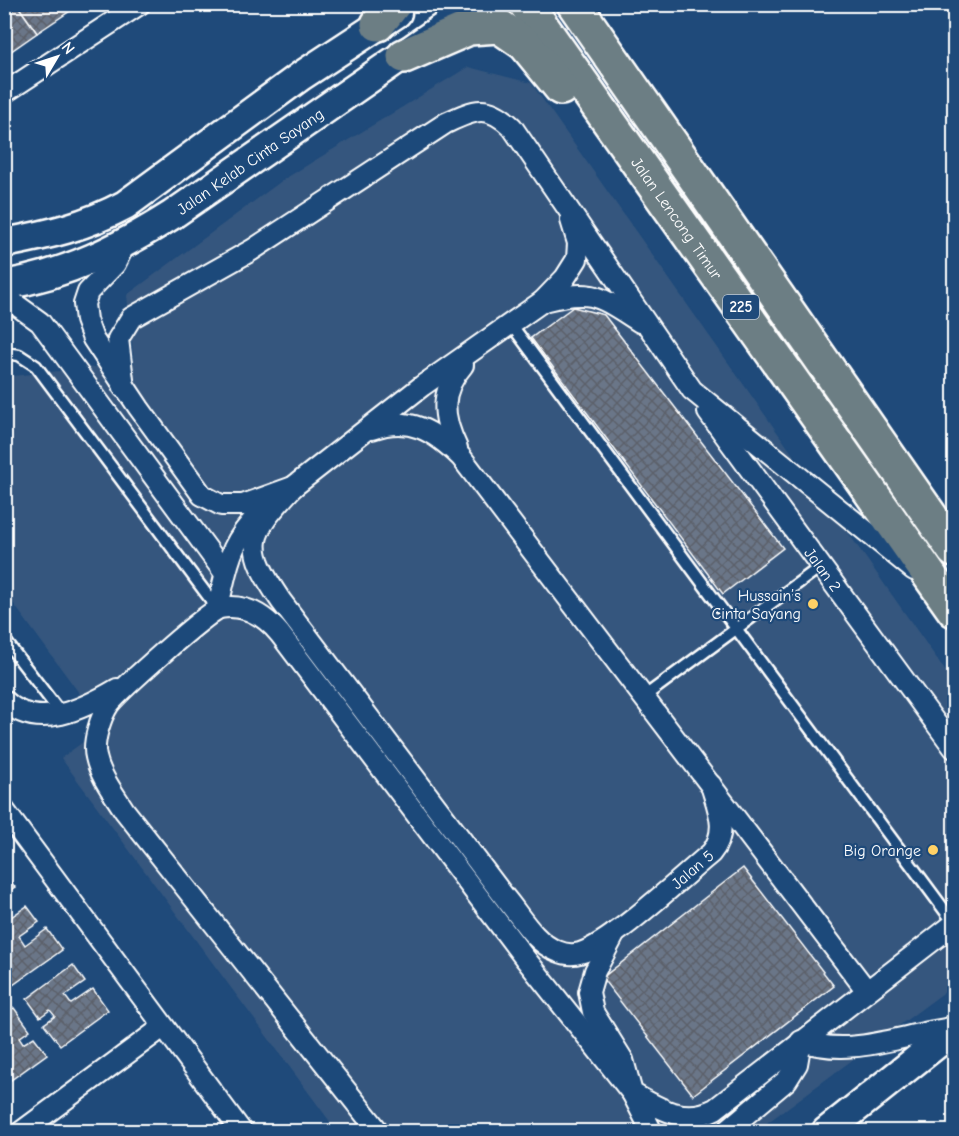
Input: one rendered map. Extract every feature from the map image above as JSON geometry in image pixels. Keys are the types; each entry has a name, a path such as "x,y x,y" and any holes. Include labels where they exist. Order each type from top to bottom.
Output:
{"highway":[{"name":"Jalan Lencong Timur","path":"526,4 949,602"},
{"name":"225","path":"574,4 954,550"},
{"path":"594,4 610,54"},
{"path":"405,57 469,28 499,26 525,44 559,86 603,113"}],"main road":[{"path":"4,243 66,231 124,205 386,14 410,4"},
{"name":"Jalan Kelab Cinta Sayang","path":"4,285 62,271 124,246 405,57 477,4"},
{"path":"826,1131 954,1029"}],"street":[{"path":"4,93 127,8"},
{"path":"124,388 118,339 131,318 252,250 425,136 465,114 477,110 501,117 512,127 560,193 574,228 578,250 573,268 543,301 364,432 245,528 236,542 224,572 218,609"},
{"name":"Jalan 2","path":"560,193 646,326 819,567 954,748"},
{"path":"124,246 115,264 88,292 84,304 86,320 93,339 124,388 195,486 210,501 221,505 243,505 293,487"},
{"path":"543,301 591,294 602,298 646,326"},
{"path":"4,296 40,322 224,572"},
{"path":"461,457 446,424 445,398 455,374 476,349"},
{"path":"692,390 949,602"},
{"path":"364,432 395,423 417,426 440,437 461,457 645,696 867,991"},
{"path":"293,487 263,523 254,544 260,568 282,601 537,938 558,951 578,954 616,931"},
{"path":"379,1131 152,845 111,790 95,756 96,742 108,706 128,684 218,609 252,610 272,624 524,957 632,1093 652,1131"},
{"path":"4,700 12,707 25,712 62,715 85,707 128,684"},
{"name":"Jalan 5","path":"616,931 717,846 722,829 721,817 711,785"},
{"path":"4,810 242,1131"},
{"path":"616,931 595,971 589,992 593,1012 623,1060 632,1093 669,1113 702,1116 715,1109 954,923"},
{"path":"21,1131 164,1027"},
{"path":"801,1041 820,1047 843,1049 954,1029"},
{"path":"725,1131 787,1080 797,1064 801,1041"}],"lane":[{"path":"510,323 954,923"},
{"path":"4,353 19,355 36,366 218,609"},
{"path":"645,696 819,567"},
{"path":"4,639 62,715"}],"shaded area":[{"path":"468,67 531,83 954,683 954,985 756,1131 337,1131 61,758 104,727 5,592 4,377 134,363 127,295 283,180"}],"building":[{"path":"20,4 70,4 73,9 37,33 18,6"},
{"path":"18,6 37,33 4,56 4,15"},
{"path":"573,307 604,315 783,548 723,594 531,338"},
{"path":"743,868 834,986 693,1095 602,978"},
{"path":"4,873 15,887 4,894"},
{"path":"27,906 39,922 19,936 25,945 47,929 62,950 13,985 4,973 4,959 9,956 4,950 4,922"},
{"path":"73,965 85,982 65,996 71,1004 93,989 108,1010 60,1045 44,1024 55,1016 50,1010 40,1017 27,999"},
{"path":"14,1008 30,1030 19,1038 23,1044 34,1037 47,1054 4,1085 4,1060 8,1057 4,1052 4,1015"}],"place":[{"name":"Hussain’s Cinta Sayang","path":"813,604"},
{"name":"Big Orange","path":"933,850"}]}
